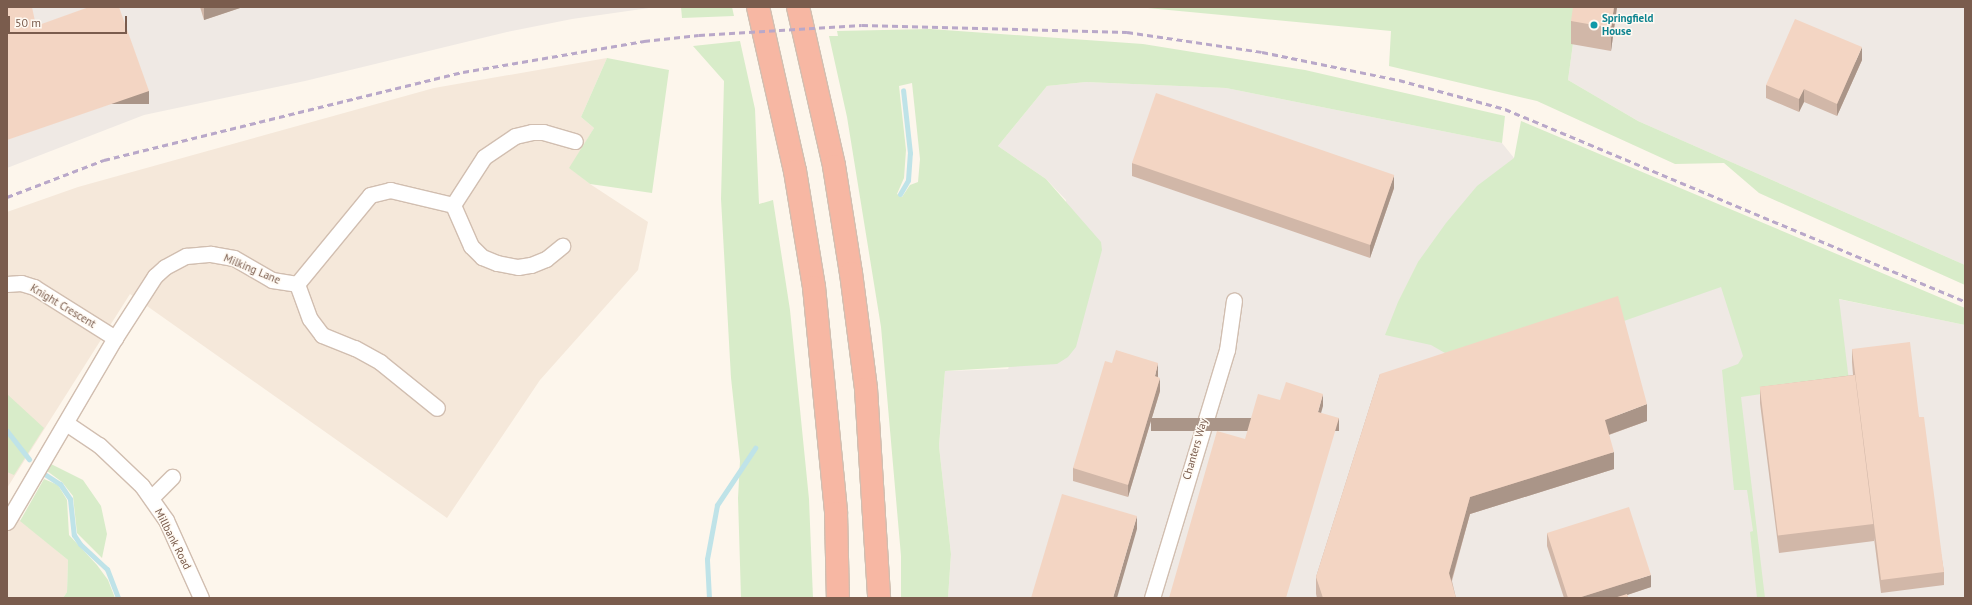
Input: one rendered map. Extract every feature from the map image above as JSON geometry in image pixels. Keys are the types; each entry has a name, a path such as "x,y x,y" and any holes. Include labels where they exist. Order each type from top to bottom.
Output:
{"highway":[{"path":"758,7 795,171 814,287 827,400 836,513 838,598"},
{"path":"798,7 834,166 852,281 866,389 879,598"}],"street":[{"path":"453,205 484,157 515,136 532,132 544,132 575,141"},
{"path":"437,408 380,362 355,348 322,335 310,319 297,284 370,195 390,190 453,205"},
{"path":"453,205 471,246 482,257 496,263 518,267 531,265 546,259 562,246"},
{"name":"Milking Lane","path":"7,522 116,338 155,276 165,267 186,256 198,254 224,256 272,280 297,284"},
{"name":"Knight Crescent","path":"7,284 21,283 34,287 116,338"},
{"name":"Chanters Way","path":"1152,598 1227,350 1234,300"},
{"name":"Millbank Road","path":"66,423 115,458 151,498 177,543 201,598"},
{"path":"151,498 172,477"}],"shaded area":[{"path":"7,7 656,7 572,19 507,32 305,81 144,115 7,168"},
{"path":"1578,7 1965,7 1965,265 1638,121 1568,80"},
{"path":"607,58 581,117 594,128 570,168 590,184 648,222 638,270 540,380 447,518 130,294 7,488 7,212 78,187 434,88"},
{"path":"1086,82 1226,88 1502,143 1514,158 1838,299 1965,325 1965,598 948,598 951,554 939,446 945,371 1008,369 1066,205 1066,200 1046,179 998,146 1047,86"},
{"path":"7,509 68,560 67,592 63,598 7,598"}],"green space":[{"path":"681,7 732,7 734,16 682,18"},
{"path":"1137,7 1578,7 1568,80 1638,121 1965,265 1965,285 1759,193 1724,163 1675,164 1537,101 1389,66 1391,31"},
{"path":"930,29 1143,44 1305,70 1505,116 1502,143 1226,88 1086,82 1047,86 998,146 1046,179 1101,242 1102,250 1076,347 1068,357 1057,364 945,371 939,446 951,554 948,598 901,598 901,556 881,327 847,117 829,36 838,36 837,31","holes":["912,83 920,159 918,182 910,185 902,197 897,194 904,178 906,150 899,86"]},
{"path":"740,41 755,109 759,204 773,200 790,310 809,499 813,598 741,598 738,498 740,461 731,378 721,199 724,81 693,46"},
{"path":"607,58 669,70 652,193 590,184 569,168 594,128 581,117"},
{"path":"1521,121 1965,308 1965,325 1839,299 1849,381 1741,397 1765,598 1757,598 1750,532 1753,531 1747,490 1734,490 1722,370 1738,364 1743,356 1721,287 1621,322 1445,353 1431,345 1385,335 1398,302 1418,262 1446,223 1477,186 1514,158"},
{"path":"7,394 44,428 14,475 7,472"},
{"path":"51,464 83,480 101,506 107,534 102,558 77,533 73,496 62,482 47,471"},
{"path":"44,479 58,485 67,500 69,535 97,565 108,580 115,598 63,598 67,592 68,560 20,521"}],"building":[{"path":"7,7 32,7 36,26 89,7 119,7 149,91 7,140"},
{"path":"1573,7 1614,7 1611,28 1571,21"},
{"path":"1795,19 1862,47 1837,104 1804,89 1799,99 1766,85"},
{"path":"1156,93 1394,175 1370,245 1132,163"},
{"path":"1618,296 1647,404 1605,420 1614,452 1470,497 1449,573 1456,598 1323,598 1316,577 1380,374"},
{"path":"1910,342 1919,417 1924,417 1944,572 1881,580 1852,349"},
{"path":"1116,350 1158,363 1155,376 1160,378 1128,485 1073,468 1105,361 1112,363"},
{"path":"1855,375 1873,524 1778,536 1760,387"},
{"path":"1286,382 1323,394 1318,412 1339,418 1286,598 1169,598 1217,431 1245,439 1258,394 1280,400"},
{"path":"1062,494 1137,516 1113,598 1031,598"},
{"path":"1629,507 1651,575 1578,598 1568,598 1547,533"},
{"path":"1627,594 1628,598 1614,598"}],"waterway":[{"path":"900,194 908,180 910,153 903,90"},
{"path":"7,431 29,459"},
{"path":"709,598 707,559 717,505 755,448"},
{"path":"46,475 60,484 70,499 74,535 80,544 107,569 118,598"}],"railway":[{"path":"7,197 104,160 463,72 644,41 699,35 862,25 1127,32 1262,52 1399,80 1505,109 1965,301"}],"place":[{"name":"Springfield House","path":"1594,25"}]}
